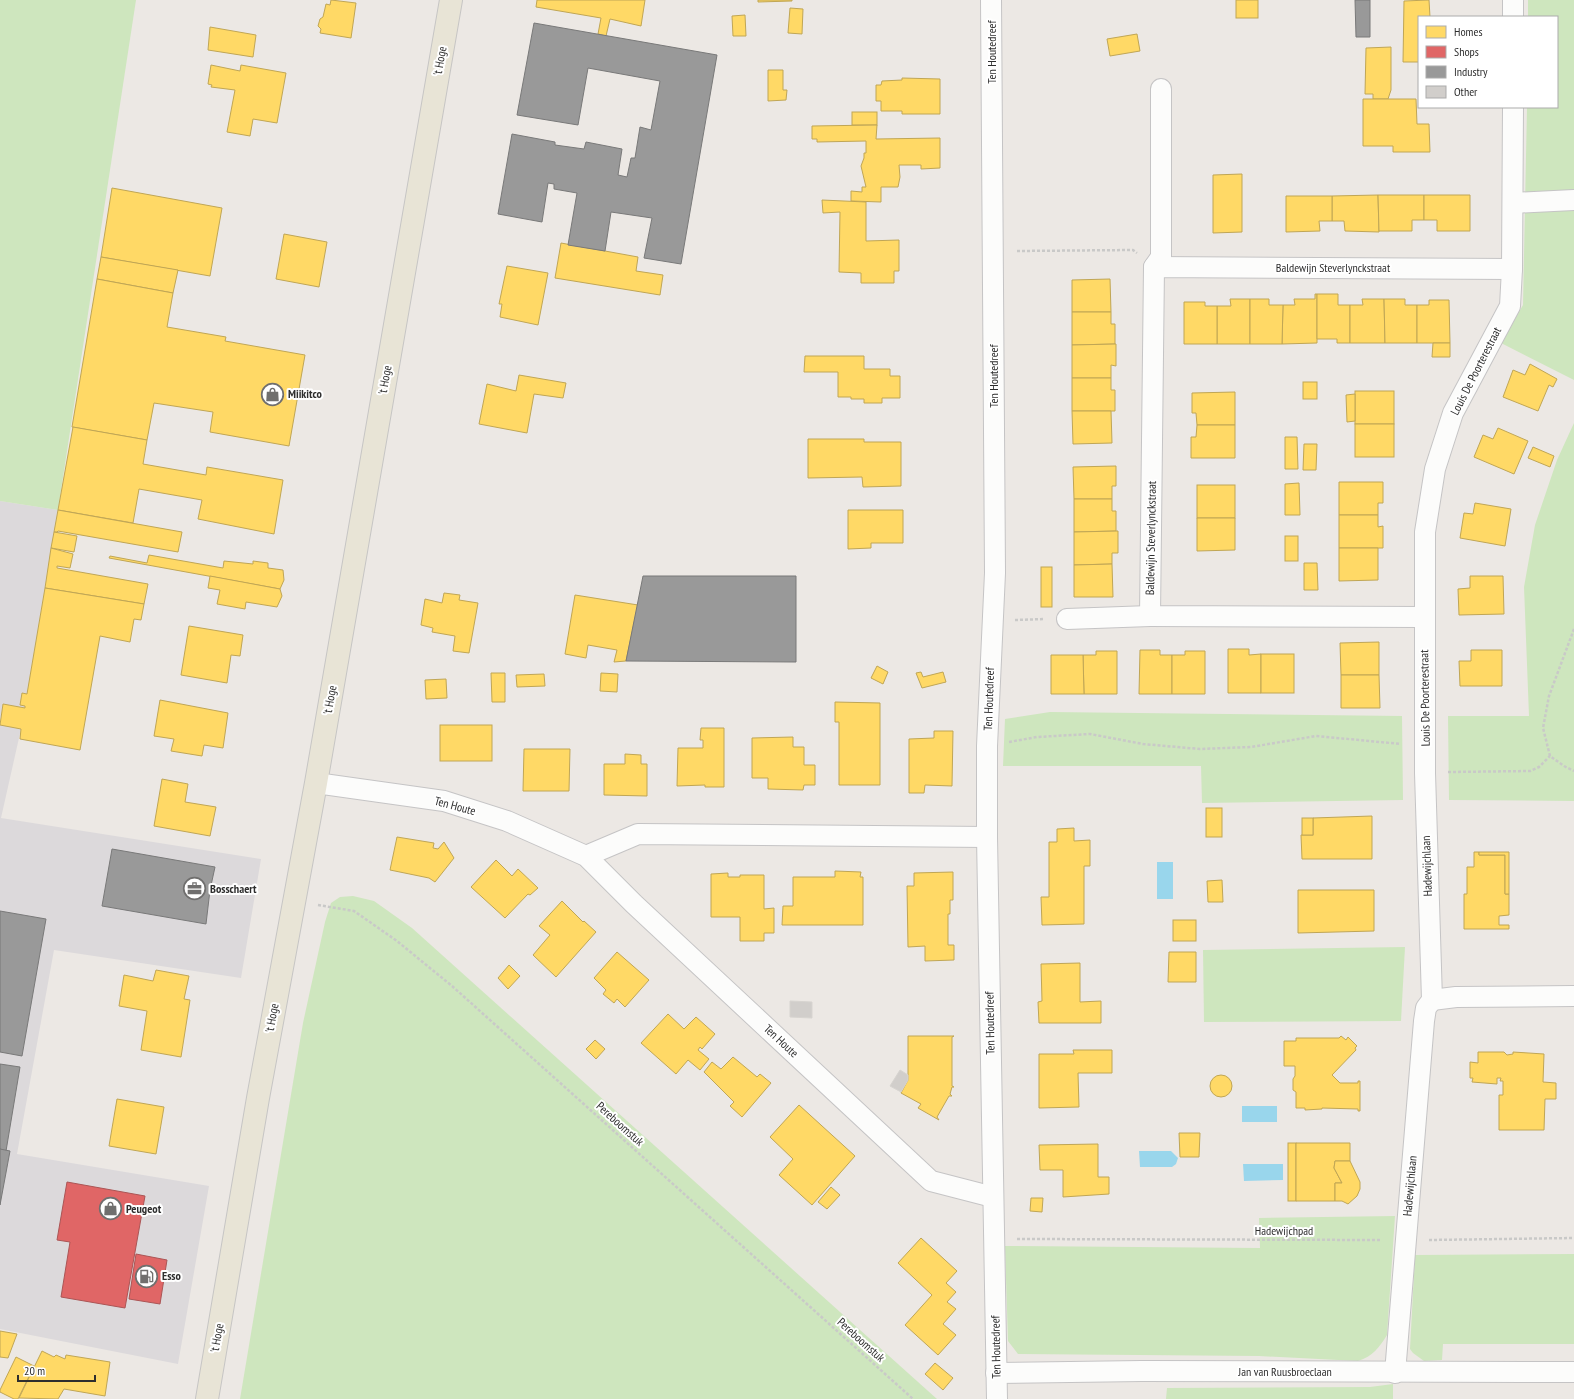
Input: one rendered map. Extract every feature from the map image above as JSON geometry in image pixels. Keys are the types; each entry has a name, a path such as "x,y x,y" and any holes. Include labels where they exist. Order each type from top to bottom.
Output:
{"main road":[{"name":"'t Hoge","path":"207,1399 258,1098 316,782 451,0"}],"street":[{"name":"Ten Houtedreef","path":"992,0 995,573 987,746 986,837 997,1399"},
{"path":"1513,16 1514,0"},
{"name":"Baldewijn Steverlynckstraat","path":"1150,616 1154,267 1161,257 1161,89"},
{"name":"Louis De Poorterestraat","path":"1425,803 1425,532 1435,468 1453,413 1510,306 1513,203 1513,108"},
{"path":"1513,203 1574,200"},
{"name":"Baldewijn Steverlynckstraat","path":"1154,267 1512,269"},
{"path":"1067,619 1150,616 1424,617"},
{"name":"Ten Houte","path":"316,782 444,801 507,821 586,856 640,909 931,1181 993,1197"},
{"name":"Hadewijchlaan","path":"1395,1373 1424,1021 1426,1008 1432,1000 1425,803"},
{"path":"586,856 638,834 986,837"},
{"path":"1432,1000 1456,997 1574,996"},
{"name":"Jan van Ruusbroeclaan","path":"996,1374 1142,1371 1395,1373 1574,1372"}],"path":[{"path":"993,252 1133,250 1154,267"},
{"path":"992,620 1067,619"},
{"path":"1574,629 1549,696 1544,716 1543,728 1550,756 1574,771"},
{"path":"987,746 1037,737 1090,734 1143,744 1200,749 1251,747 1316,736 1393,744 1426,744"},
{"path":"1424,773 1530,771 1538,767 1550,756"},
{"name":"Pereboomstuk","path":"294,902 354,911 397,940 452,986 913,1399"},
{"name":"Hadewijchpad","path":"995,1237 1406,1240 1574,1238"}],"shaded area":[{"path":"0,501 58,510 27,694 22,693 20,704 25,706 25,708 3,704 0,721"},
{"path":"0,725 21,729 1,818 261,859 241,978 54,950 17,1154 209,1186 178,1364 0,1329"}],"green space":[{"path":"0,0 136,0 58,510 0,501"},
{"path":"1528,0 1574,0 1574,380 1501,343 1523,305 1527,108 1558,108 1558,16 1528,16"},
{"path":"1574,423 1574,801 1449,800 1448,716 1529,716 1524,587 1535,525 1557,460"},
{"path":"1050,712 1402,716 1403,800 1202,803 1201,766 1003,766 1005,719"},
{"path":"353,896 374,901 412,928 937,1399 240,1399 303,1023 325,922 331,903 340,897"},
{"path":"1405,947 1401,1021 1204,1022 1203,950"},
{"path":"1395,1216 1387,1335 1375,1351 1368,1357 1358,1361 1259,1356 1018,1354 1008,1341 1005,1246 1260,1248 1259,1218"},
{"path":"1574,1254 1574,1344 1443,1344 1442,1360 1424,1361 1410,1349 1415,1255"},
{"path":"1393,1384 1393,1399 1166,1399 1167,1388 1370,1387"}],"water":[{"path":"1157,862 1173,862 1173,899 1157,899"},
{"path":"1242,1106 1277,1106 1277,1122 1242,1122"},
{"path":"1139,1151 1171,1151 1178,1158 1176,1164 1172,1167 1140,1167"},
{"path":"1243,1164 1283,1164 1283,1180 1244,1181"}],"building: Homes":[{"path":"331,0 356,3 351,38 320,33 321,29 318,26 320,19 323,17 326,4 330,5"},
{"path":"537,0 645,0 641,26 610,19 606,36 598,34 601,18 536,7"},
{"path":"758,0 792,0 792,1 758,2"},
{"path":"1236,0 1258,0 1258,18 1236,18"},
{"path":"1429,0 1430,16 1418,16 1418,62 1403,62 1404,1"},
{"path":"790,8 803,9 802,34 788,33"},
{"path":"745,15 746,36 733,36 732,16"},
{"path":"210,27 256,35 253,57 208,50"},
{"path":"1137,34 1140,51 1110,56 1107,39"},
{"path":"1391,47 1391,90 1388,99 1373,99 1373,94 1365,94 1366,48"},
{"path":"211,65 240,71 241,65 286,73 277,123 253,119 250,136 227,132 235,90 211,87 212,85 208,84"},
{"path":"768,70 783,70 783,90 787,90 786,100 768,101"},
{"path":"902,78 940,79 940,114 902,114 902,111 881,111 881,101 876,101 876,85 881,85 882,81 902,80"},
{"path":"1363,99 1416,99 1417,124 1429,124 1430,152 1393,152 1393,146 1363,146"},
{"path":"852,112 877,112 877,125 852,125"},
{"path":"877,125 876,139 940,138 940,168 921,169 921,165 899,165 900,177 898,187 881,187 881,202 851,201 851,191 862,192 862,187 866,187 861,166 864,153 866,153 866,141 817,142 817,139 812,139 812,126"},
{"path":"1242,174 1242,232 1213,233 1213,175"},
{"path":"112,188 222,208 210,276 101,257"},
{"path":"1378,195 1379,232 1345,231 1344,221 1332,221 1332,196"},
{"path":"1378,195 1424,195 1424,220 1412,220 1412,231 1379,231"},
{"path":"1424,195 1470,195 1470,231 1437,231 1437,220 1424,220"},
{"path":"1286,196 1332,196 1332,221 1319,221 1320,231 1286,232"},
{"path":"822,200 866,202 866,241 899,240 899,271 894,271 894,283 861,283 861,273 839,272 840,212 823,213"},
{"path":"284,234 327,242 319,287 276,279"},
{"path":"561,243 638,257 636,271 663,275 660,295 555,278"},
{"path":"101,257 178,270 173,293 97,279"},
{"path":"507,266 548,273 538,325 500,317 502,304 499,304"},
{"path":"97,279 173,293 167,327 226,337 225,341 305,355 289,446 210,432 213,412 154,403 147,440 72,427"},
{"path":"1110,279 1111,312 1072,312 1072,280"},
{"path":"1315,294 1317,294 1317,343 1282,344 1283,305 1295,305 1294,299 1315,299"},
{"path":"1317,294 1338,294 1338,305 1350,305 1350,343 1337,343 1337,339 1317,339"},
{"path":"1230,299 1250,299 1250,344 1217,344 1217,306 1231,306"},
{"path":"1250,299 1269,299 1269,305 1283,305 1282,344 1250,344"},
{"path":"1362,299 1384,299 1385,343 1350,343 1350,305 1363,305"},
{"path":"1384,299 1405,299 1405,305 1417,305 1417,343 1385,343"},
{"path":"1429,300 1449,300 1450,343 1417,343 1417,305 1429,305"},
{"path":"1184,302 1205,302 1205,306 1217,306 1217,344 1184,344"},
{"path":"1072,312 1111,312 1111,324 1115,324 1115,344 1072,345"},
{"path":"1433,343 1450,343 1450,357 1432,357"},
{"path":"1116,344 1116,366 1111,365 1111,378 1072,378 1072,345"},
{"path":"805,356 864,356 864,369 890,369 890,376 900,376 900,398 882,398 882,403 864,403 864,399 838,397 838,372 804,372"},
{"path":"1530,364 1557,379 1553,387 1549,385 1538,411 1503,397 1513,370 1525,375"},
{"path":"519,375 566,383 563,398 534,394 527,433 479,424 487,384 516,391"},
{"path":"1072,378 1111,378 1111,390 1115,390 1115,411 1072,411"},
{"path":"1303,382 1317,382 1317,399 1303,399"},
{"path":"1355,391 1394,391 1394,424 1355,424"},
{"path":"1235,392 1235,425 1197,425 1196,413 1192,413 1192,393"},
{"path":"1355,394 1355,421 1347,422 1346,395"},
{"path":"1072,411 1111,411 1112,443 1073,444"},
{"path":"1355,424 1394,424 1394,457 1355,457"},
{"path":"1197,425 1235,425 1235,458 1191,458 1191,437 1196,437"},
{"path":"73,427 147,440 143,464 206,475 207,467 283,480 274,534 198,519 202,500 139,489 133,523 58,510"},
{"path":"1498,428 1528,441 1514,474 1474,457 1483,435 1493,439"},
{"path":"1285,437 1297,437 1298,469 1285,469"},
{"path":"808,439 864,439 864,442 901,442 901,486 863,487 862,477 808,478"},
{"path":"1304,444 1317,444 1316,470 1303,470"},
{"path":"1533,447 1554,456 1550,467 1528,458"},
{"path":"1116,466 1116,486 1112,486 1112,499 1074,499 1073,467"},
{"path":"1339,482 1383,482 1383,503 1378,503 1378,515 1339,515"},
{"path":"1299,483 1300,515 1285,515 1285,484"},
{"path":"1197,485 1235,485 1235,518 1197,518"},
{"path":"1074,499 1112,499 1112,511 1116,511 1116,531 1074,532"},
{"path":"1475,503 1511,509 1505,546 1460,538 1464,513 1473,514"},
{"path":"58,510 182,532 178,552 58,531 54,532"},
{"path":"848,510 903,510 903,543 871,543 871,548 848,549"},
{"path":"1339,515 1378,515 1378,527 1383,526 1383,548 1339,548"},
{"path":"1197,518 1235,518 1235,550 1197,551"},
{"path":"1118,531 1118,553 1112,553 1112,564 1074,565 1074,532"},
{"path":"54,532 77,536 74,552 51,548"},
{"path":"1285,536 1298,536 1298,561 1285,561"},
{"path":"51,548 73,554 70,568 57,566 57,568 148,584 144,604 45,588"},
{"path":"1339,548 1378,548 1378,580 1339,581"},
{"path":"149,555 223,568 224,561 253,564 253,561 268,563 268,568 283,570 284,580 280,589 109,558 110,556 147,563"},
{"path":"1304,563 1317,563 1318,590 1304,590"},
{"path":"1112,564 1113,597 1074,597 1074,565"},
{"path":"1041,567 1052,567 1052,607 1041,607"},
{"path":"210,576 280,589 282,596 277,607 246,602 245,609 217,604 220,590 208,588"},
{"path":"1470,576 1503,576 1504,614 1459,615 1458,589 1470,588"},
{"path":"45,588 144,604 141,620 134,619 130,642 100,636 80,750 20,739 21,729 0,725 3,704 25,708 25,706 20,705 22,693 27,694"},
{"path":"444,593 460,595 459,600 478,603 469,653 453,651 455,636 432,632 433,628 421,625 425,599 442,603"},
{"path":"575,595 638,605 626,661 614,662 617,650 588,645 586,658 565,654"},
{"path":"189,626 243,635 240,656 231,655 227,683 181,675"},
{"path":"1379,642 1379,675 1341,675 1340,643"},
{"path":"1228,649 1249,649 1249,655 1261,654 1261,693 1228,693"},
{"path":"1140,650 1160,650 1160,655 1172,655 1172,694 1139,694"},
{"path":"1471,650 1502,650 1502,686 1460,686 1459,661 1471,661"},
{"path":"1096,651 1117,651 1117,694 1084,694 1083,655 1096,655"},
{"path":"1185,651 1205,651 1205,694 1172,694 1172,655 1185,655"},
{"path":"1261,654 1294,654 1294,693 1261,693"},
{"path":"1051,655 1083,655 1084,694 1051,694"},
{"path":"877,666 888,672 883,684 871,678"},
{"path":"921,672 923,677 943,672 946,682 922,688 916,673"},
{"path":"491,673 505,673 505,702 492,702"},
{"path":"601,673 618,674 617,692 600,691"},
{"path":"544,674 545,686 517,687 516,675"},
{"path":"1341,675 1379,675 1380,708 1341,708"},
{"path":"446,679 447,698 426,699 425,680"},
{"path":"160,700 228,713 223,748 204,745 202,756 171,751 174,739 154,736"},
{"path":"835,702 880,703 880,785 839,785 839,722 835,722"},
{"path":"440,725 492,725 492,761 440,761"},
{"path":"701,728 724,728 724,787 705,787 705,785 677,786 678,748 703,748 703,740 700,740"},
{"path":"934,731 953,731 952,786 925,785 924,793 909,793 909,739 934,738"},
{"path":"793,737 793,747 804,747 804,765 815,765 815,785 804,785 803,790 768,789 768,778 752,778 752,738"},
{"path":"524,749 570,749 569,791 523,791"},
{"path":"625,754 641,755 641,764 647,764 647,796 604,795 604,764 625,764"},
{"path":"162,779 188,784 185,802 216,807 210,836 154,826"},
{"path":"1206,808 1222,808 1222,837 1206,837"},
{"path":"1372,816 1372,859 1302,859 1301,835 1313,835 1313,818"},
{"path":"1302,818 1313,818 1313,835 1302,835"},
{"path":"1074,828 1074,841 1090,840 1090,866 1084,866 1084,924 1042,925 1041,897 1049,897 1049,842 1057,842 1057,829"},
{"path":"397,837 434,843 433,848 438,849 444,842 454,858 435,882 429,878 390,870"},
{"path":"1474,852 1479,852 1479,855 1505,855 1505,894 1509,894 1509,915 1499,916 1499,925 1509,925 1509,929 1464,929 1464,894 1467,894 1467,867 1474,867"},
{"path":"1479,852 1509,852 1509,894 1505,894 1505,855 1479,855"},
{"path":"496,860 512,876 518,869 538,888 530,895 528,894 505,918 471,887"},
{"path":"835,871 861,872 860,877 863,877 863,925 782,925 783,906 793,906 793,877 835,877"},
{"path":"953,872 953,900 950,900 950,914 948,914 948,945 954,945 954,960 925,961 925,946 908,947 907,886 914,886 914,873"},
{"path":"728,873 728,877 740,877 740,875 764,875 764,909 774,908 774,933 764,933 764,941 740,941 740,917 711,917 711,874"},
{"path":"1222,880 1223,902 1208,902 1207,881"},
{"path":"1298,890 1374,890 1374,931 1298,933"},
{"path":"562,901 583,922 584,921 596,932 556,977 533,955 550,935 539,926"},
{"path":"1173,920 1196,920 1196,941 1173,941"},
{"path":"617,952 649,980 625,1007 617,999 614,1003 603,994 606,990 594,978"},
{"path":"1169,952 1196,952 1196,982 1168,982"},
{"path":"1080,963 1080,1002 1101,1001 1101,1023 1039,1023 1038,1002 1042,1001 1041,964"},
{"path":"509,965 520,976 508,989 498,978"},
{"path":"156,970 189,976 184,999 190,1000 181,1057 141,1050 147,1011 119,1006 124,975 153,981"},
{"path":"668,1014 684,1029 696,1017 715,1034 702,1049 700,1047 698,1050 709,1059 700,1070 688,1060 676,1074 641,1043"},
{"path":"908,1036 954,1036 952,1037 952,1086 954,1087 952,1087 950,1094 952,1096 949,1096 937,1117 939,1120 918,1108 921,1104 901,1093 908,1080"},
{"path":"1341,1036 1346,1040 1348,1037 1357,1046 1355,1048 1356,1050 1332,1075 1340,1083 1358,1083 1358,1081 1360,1081 1360,1111 1358,1111 1358,1109 1322,1108 1305,1110 1305,1108 1296,1108 1296,1092 1293,1090 1295,1066 1284,1066 1284,1041 1296,1041 1296,1038 1339,1038"},
{"path":"595,1040 605,1049 596,1059 586,1049"},
{"path":"1073,1050 1112,1050 1112,1073 1078,1073 1079,1107 1039,1108 1039,1054 1074,1054"},
{"path":"1478,1052 1504,1052 1507,1055 1513,1054 1513,1052 1544,1054 1543,1082 1556,1083 1556,1099 1545,1099 1544,1130 1499,1130 1499,1095 1503,1095 1503,1081 1500,1081 1501,1078 1497,1078 1497,1084 1472,1082 1473,1078 1470,1078 1470,1062 1478,1063"},
{"path":"733,1057 757,1077 760,1074 771,1083 742,1117 730,1106 734,1102 704,1072 712,1062 721,1069"},
{"path":"1221,1075 1229,1078 1232,1086 1229,1094 1221,1097 1213,1094 1210,1086 1213,1078"},
{"path":"117,1099 164,1107 156,1154 109,1146"},
{"path":"799,1105 855,1156 812,1205 779,1175 793,1159 770,1137"},
{"path":"1179,1133 1200,1133 1199,1157 1180,1157"},
{"path":"1288,1143 1296,1143 1296,1201 1288,1201"},
{"path":"1296,1143 1350,1143 1350,1161 1335,1161 1334,1168 1342,1183 1335,1183 1335,1201 1296,1201"},
{"path":"1098,1144 1098,1177 1109,1177 1109,1194 1063,1197 1063,1170 1040,1170 1039,1145"},
{"path":"1335,1161 1350,1161 1360,1182 1360,1189 1357,1196 1348,1204 1342,1201 1335,1201 1335,1183 1342,1183 1334,1168"},
{"path":"831,1187 840,1195 827,1209 818,1202"},
{"path":"1031,1198 1043,1198 1042,1212 1030,1211"},
{"path":"921,1238 957,1271 946,1283 956,1292 947,1302 956,1309 943,1324 956,1335 938,1355 905,1325 932,1295 898,1263"},
{"path":"0,1331 17,1334 8,1358 0,1357"},
{"path":"42,1351 54,1357 56,1355 65,1359 66,1355 110,1362 105,1396 64,1389 58,1399 19,1398"},
{"path":"16,1357 34,1366 18,1399 14,1399 0,1392 0,1390"},
{"path":"935,1363 953,1378 943,1390 925,1374"}],"building: Shops":[{"path":"67,1182 145,1196 125,1308 61,1297 70,1242 57,1240"},
{"path":"136,1254 167,1260 160,1304 129,1299"}],"building: Industry":[{"path":"1355,0 1370,0 1370,37 1356,37"},
{"path":"534,23 717,55 681,264 644,258 652,218 611,212 605,251 568,245 577,193 554,189 554,184 548,183 542,222 498,214 512,134 555,142 555,145 584,149 586,142 622,149 618,175 627,177 631,158 635,158 640,127 651,130 660,81 588,68 578,125 517,115"},
{"path":"643,576 796,576 796,662 626,661"},
{"path":"112,849 215,867 210,890 206,924 102,906"},
{"path":"0,911 46,919 22,1056 0,1052"},
{"path":"0,1064 20,1067 6,1151 0,1149"},
{"path":"0,1149 10,1151 0,1205"}],"building: Other":[{"path":"790,1001 812,1002 812,1018 790,1017"},
{"path":"900,1070 908,1075 908,1080 901,1092 890,1086"}],"place":[{"name":"Miikitco","path":"273,394"},
{"name":"Bosschaert","path":"194,889"},
{"name":"Peugeot","path":"111,1209"},
{"name":"Esso","path":"147,1276"}]}
